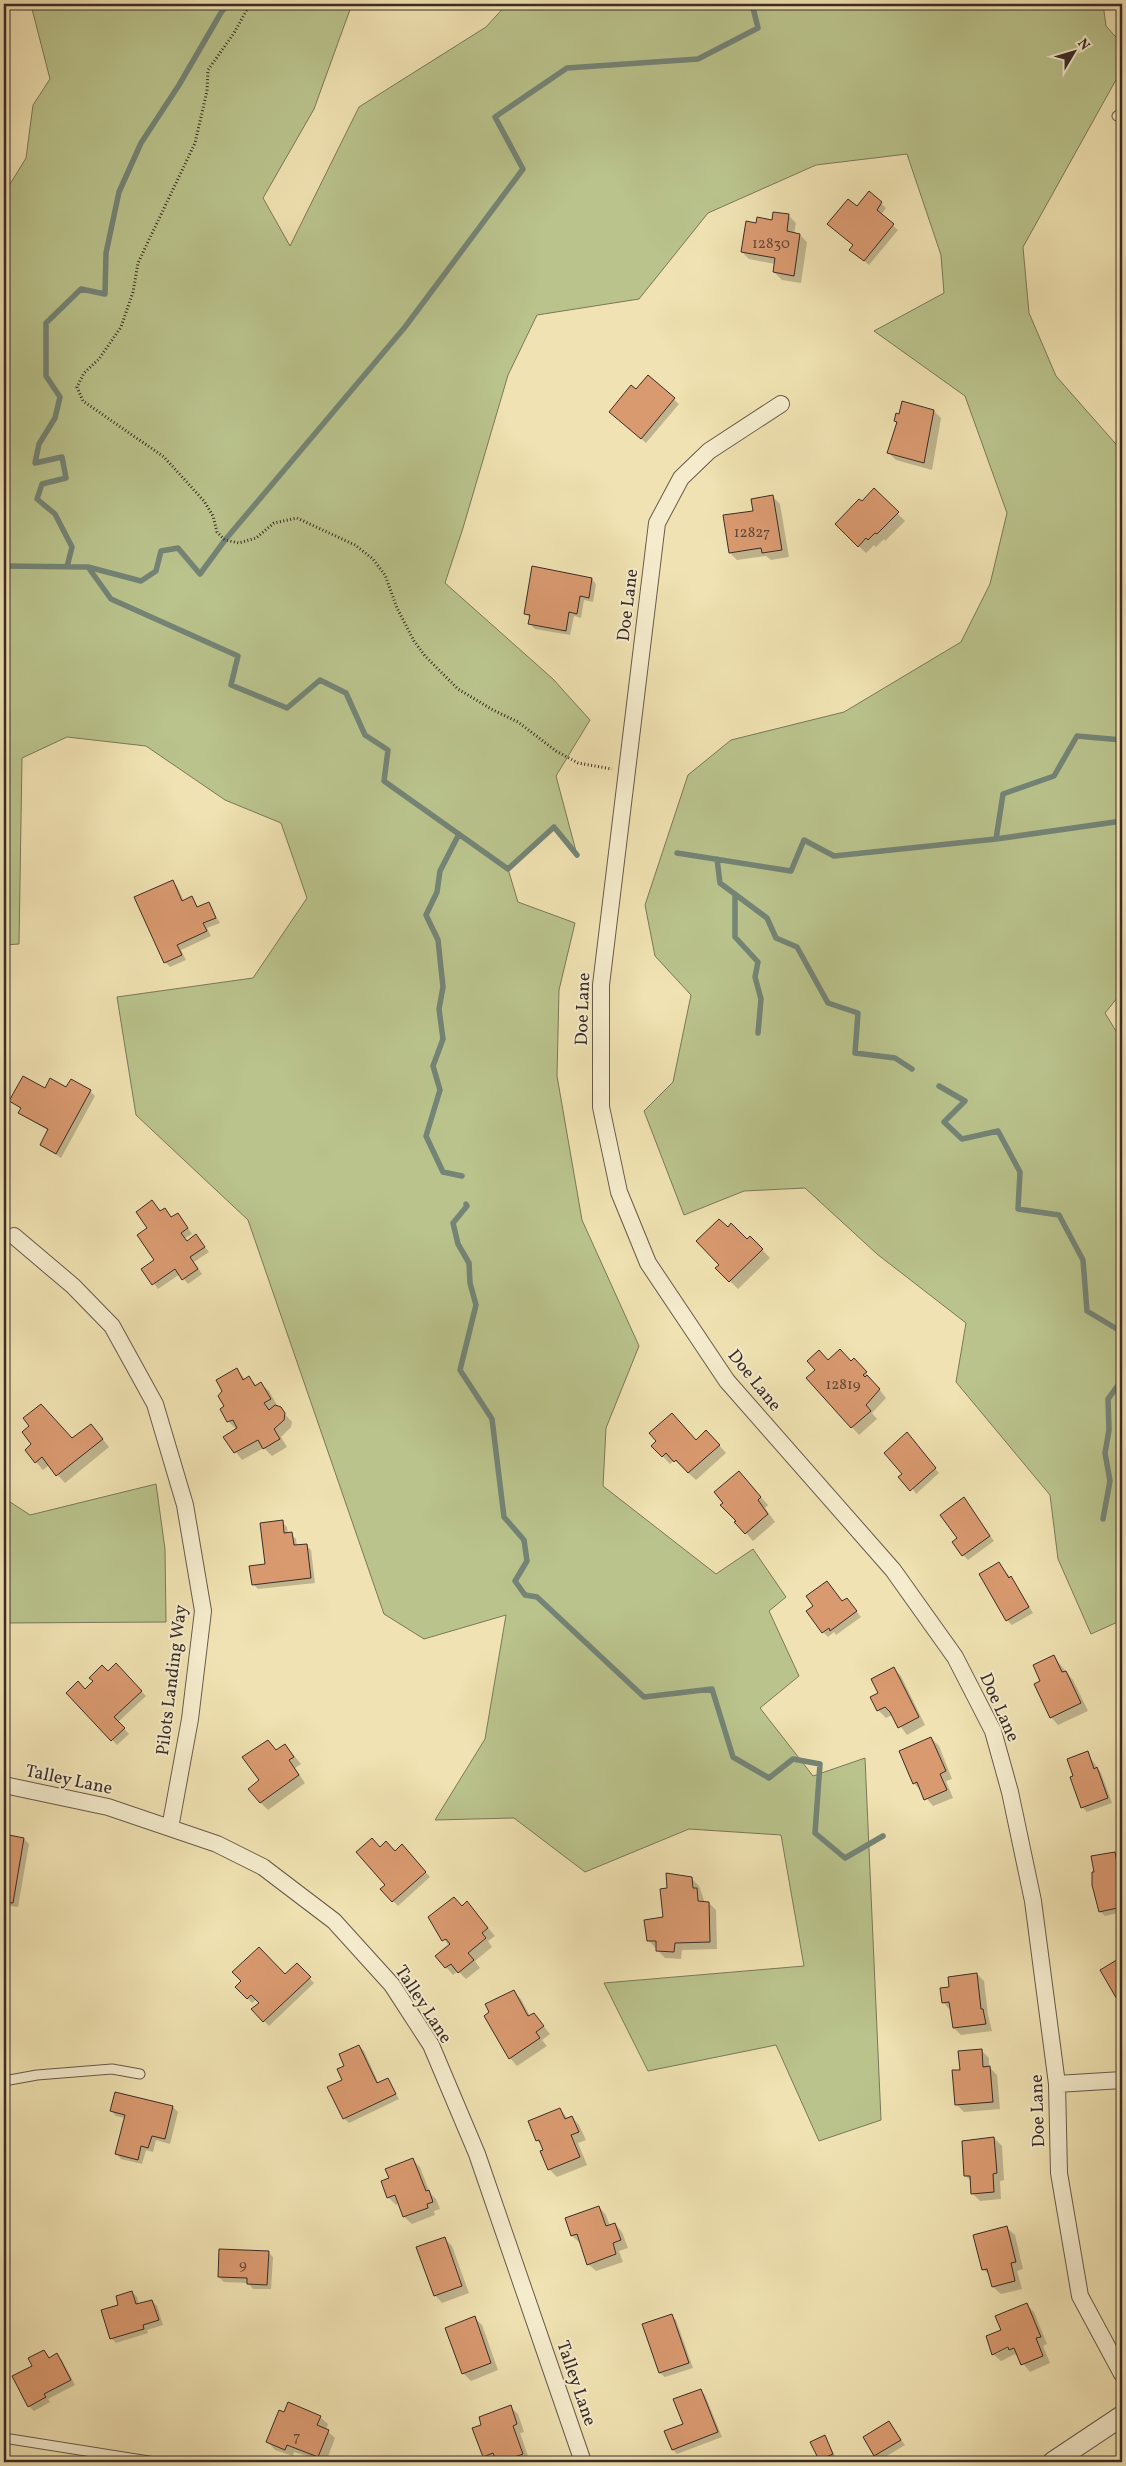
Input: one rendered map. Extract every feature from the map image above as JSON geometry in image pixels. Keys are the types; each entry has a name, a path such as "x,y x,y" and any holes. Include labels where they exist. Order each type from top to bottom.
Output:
{"street":[{"name":"Doe Lane","path":"781,404 709,452 681,478 657,524 601,985 601,1107 618,1192 648,1263 727,1380 893,1570 955,1656 993,1731 1010,1792 1033,1901 1058,2084 1059,2173 1080,2296 1122,2374"},
{"name":"Pilots Landing Way","path":"14,1236 73,1286 112,1326 155,1404 185,1505 203,1610 190,1720 170,1828"},
{"name":"Talley Lane","path":"4,1785 108,1807 217,1844 264,1867 334,1921 392,1985 431,2045 477,2154 583,2462"},
{"path":"1058,2084 1122,2080"},
{"path":"1053,2462 1122,2416"}],"lane":[{"path":"4,2081 37,2075 112,2069 140,2074"},
{"path":"4,2438 155,2462"}],"path":[{"path":"250,4 234,33 208,70 208,91 195,143 138,263 133,292 121,328 99,359 84,373 76,387 83,401 164,456 204,501 213,516 217,532 225,540 239,543 256,538 274,523 298,518 355,545 373,559 386,575 396,608 414,641 458,689 493,710 518,722 556,751 578,763 627,772"}],"green space":[{"path":"352,4 314,109 263,198 290,246 359,107 486,27 507,4 1103,4 1106,26 1122,44 1122,69 1023,247 1029,313 1056,376 1122,451 1122,992 1105,1013 1122,1041 1122,1620 1091,1634 1058,1559 1050,1495 956,1382 966,1323 877,1254 805,1188 744,1191 684,1215 644,1111 673,1082 691,995 655,956 645,905 688,775 731,740 844,712 961,642 990,584 1007,513 965,396 874,331 944,293 941,255 907,154 816,165 708,213 639,299 537,315 508,375 445,583 553,679 590,720 556,776 577,855 553,827 508,869 518,902 575,923 559,990 557,1076 582,1220 639,1346 606,1428 603,1486 716,1574 753,1549 786,1597 769,1611 799,1676 760,1708 813,1776 865,1758 881,2120 819,2141 776,2045 648,2071 604,1983 804,1966 781,1835 689,1829 585,1872 514,1818 435,1820 485,1739 506,1615 424,1639 384,1614 248,1220 136,1115 117,997 253,978 307,898 281,823 225,800 146,746 67,737 22,758 19,944 4,945 4,194 26,158 33,105 50,79 31,5"},
{"path":"156,1484 165,1549 166,1622 4,1623 4,1498 30,1515"}],"building":[{"path":"869,191 882,202 877,210 894,224 864,261 849,250 853,245 827,224 848,199 857,206"},
{"path":"773,212 789,214 787,231 800,234 794,276 773,272 775,258 741,252 746,221 756,223 757,217 772,220"},
{"path":"648,375 675,398 641,439 609,412 631,385 636,389"},
{"path":"902,401 934,410 924,463 887,453 897,422 894,421 896,413 899,414"},
{"path":"874,488 899,512 877,534 875,533 868,540 866,538 858,547 835,524 859,499 862,501"},
{"path":"773,495 782,550 762,553 761,548 729,553 723,515 753,511 751,499"},
{"path":"532,566 592,578 589,598 580,596 577,614 569,612 566,631 528,624 530,615 524,614"},
{"path":"173,880 182,901 192,896 197,907 209,902 216,918 203,923 207,931 177,945 182,955 164,963 134,897"},
{"path":"23,1076 45,1088 50,1078 66,1087 71,1079 91,1090 56,1154 40,1145 48,1129 18,1113 21,1108 9,1101"},
{"path":"152,1200 160,1211 165,1208 171,1217 178,1213 188,1228 181,1233 187,1241 196,1234 205,1247 190,1257 198,1269 182,1280 175,1269 152,1285 141,1269 154,1260 137,1235 147,1228 136,1212"},
{"path":"719,1219 728,1227 731,1223 747,1239 750,1236 763,1249 729,1282 715,1268 719,1265 696,1241"},
{"path":"840,1349 851,1361 854,1358 867,1372 863,1375 865,1377 867,1375 880,1389 866,1405 871,1411 851,1428 806,1378 815,1370 807,1361 819,1350 828,1360"},
{"path":"237,1368 243,1380 249,1376 255,1386 261,1382 271,1399 264,1403 269,1410 275,1405 281,1407 285,1413 284,1420 274,1429 280,1439 263,1449 258,1440 234,1453 223,1437 237,1428 233,1420 227,1422 220,1409 224,1406 218,1396 222,1391 216,1380"},
{"path":"41,1404 72,1438 91,1424 103,1439 56,1476 42,1457 35,1463 25,1450 31,1444 22,1432 29,1426 23,1418"},
{"path":"672,1413 696,1440 706,1430 720,1445 688,1473 676,1460 674,1462 666,1453 662,1457 651,1446 656,1441 649,1433"},
{"path":"907,1432 936,1468 910,1491 898,1477 902,1474 884,1453"},
{"path":"739,1471 761,1497 758,1500 768,1514 745,1534 734,1522 736,1521 720,1505 723,1503 714,1492"},
{"path":"964,1497 990,1536 962,1556 952,1542 957,1538 940,1515"},
{"path":"283,1520 284,1533 292,1532 294,1545 307,1544 311,1578 252,1585 249,1566 265,1564 260,1523"},
{"path":"999,1562 1009,1578 1011,1576 1029,1607 1006,1621 979,1574"},
{"path":"827,1581 842,1601 847,1598 857,1611 830,1631 829,1628 822,1633 806,1611 813,1606 806,1596"},
{"path":"1054,1655 1062,1672 1066,1671 1081,1703 1050,1718 1034,1684 1040,1681 1033,1665"},
{"path":"116,1663 142,1691 114,1717 125,1728 111,1741 66,1693 78,1681 85,1689 93,1681 89,1678 102,1665 108,1671"},
{"path":"894,1667 919,1717 898,1728 890,1712 885,1707 877,1711 870,1697 878,1693 871,1679"},
{"path":"931,1737 946,1771 940,1774 947,1790 924,1800 917,1782 913,1784 899,1751"},
{"path":"268,1740 276,1750 285,1744 294,1757 289,1760 299,1775 260,1803 248,1789 259,1780 242,1757"},
{"path":"1088,1751 1094,1769 1097,1767 1108,1798 1081,1808 1070,1777 1073,1776 1067,1759"},
{"path":"4,1834 24,1838 13,1903 4,1902"},
{"path":"372,1838 380,1847 386,1841 395,1851 402,1844 426,1872 392,1902 380,1889 385,1885 356,1852"},
{"path":"1115,1852 1122,1889 1122,1907 1099,1912 1092,1885 1092,1872 1094,1872 1091,1856"},
{"path":"666,1873 692,1877 693,1888 697,1888 698,1901 709,1902 710,1942 675,1943 674,1952 656,1951 656,1941 647,1941 644,1920 663,1917 660,1889 667,1888"},
{"path":"454,1897 462,1906 467,1901 488,1928 482,1933 486,1938 468,1953 474,1960 458,1973 451,1964 445,1968 435,1956 450,1944 446,1939 442,1941 428,1917"},
{"path":"259,1947 285,1974 297,1963 311,1977 263,2022 251,2009 259,2003 251,1995 247,1999 235,1987 241,1981 232,1972"},
{"path":"1120,1958 1122,1961 1122,2008 1100,1970"},
{"path":"977,1973 981,2009 983,2009 986,2024 953,2028 949,2002 942,2003 940,1988 949,1987 948,1977"},
{"path":"514,1990 528,2016 534,2013 544,2026 536,2032 540,2038 509,2059 484,2016 489,2012 485,2004"},
{"path":"359,2045 377,2083 388,2078 396,2094 343,2119 327,2087 342,2080 337,2069 344,2066 339,2054"},
{"path":"982,2049 983,2067 990,2066 993,2102 955,2105 952,2070 960,2070 958,2051"},
{"path":"115,2092 173,2106 165,2139 152,2136 148,2148 141,2146 138,2160 115,2154 125,2115 110,2111"},
{"path":"560,2108 565,2119 572,2116 579,2132 571,2135 580,2157 548,2170 540,2151 543,2150 539,2140 536,2141 528,2121"},
{"path":"994,2137 997,2173 993,2174 994,2192 971,2194 970,2176 964,2176 962,2141"},
{"path":"1120,2139 1122,2139 1122,2167"},
{"path":"413,2158 426,2191 429,2190 433,2202 427,2204 428,2208 403,2217 395,2195 387,2198 381,2181 389,2178 385,2169"},
{"path":"1117,2167 1122,2167 1122,2186 1118,2186"},
{"path":"599,2206 606,2226 615,2223 621,2240 613,2243 616,2254 587,2265 577,2234 571,2236 565,2218"},
{"path":"1007,2226 1016,2262 1011,2263 1015,2281 992,2287 987,2269 982,2270 973,2235"},
{"path":"445,2237 462,2286 434,2296 416,2247"},
{"path":"219,2249 269,2251 267,2285 247,2284 247,2278 218,2277"},
{"path":"132,2291 136,2304 152,2300 159,2320 143,2325 144,2329 110,2339 101,2310 118,2305 116,2296"},
{"path":"1027,2303 1041,2337 1036,2338 1043,2356 1021,2365 1014,2348 1009,2350 1008,2347 992,2355 986,2336 1001,2330 995,2316"},
{"path":"672,2314 689,2363 659,2373 642,2324"},
{"path":"475,2316 491,2363 462,2374 445,2328"},
{"path":"44,2350 49,2358 57,2353 71,2380 44,2394 46,2397 28,2407 12,2376 32,2366 28,2358"},
{"path":"701,2389 718,2432 672,2450 664,2431 683,2424 673,2399"},
{"path":"288,2402 321,2416 317,2425 329,2430 318,2457 287,2445 285,2450 266,2442 279,2410 284,2412"},
{"path":"511,2405 517,2424 513,2426 523,2454 500,2462 497,2462 493,2453 483,2457 472,2428 481,2425 479,2417"},
{"path":"889,2421 901,2440 874,2456 863,2437"},
{"path":"825,2435 833,2454 819,2460 810,2442"}],"waterway":[{"path":"67,567 72,547 55,514 37,499 42,484 66,478 62,457 35,463 39,444 55,418 60,397 46,376 46,323 81,289 105,294 106,253 119,192 141,143 179,85 222,11 229,4"},
{"path":"88,567 141,581 156,571 161,551 178,548 200,574 225,540 405,327 523,169 495,117 567,68 698,59 758,28 752,4"},
{"path":"4,566 88,567 111,599 238,656 231,685 287,708 320,680 346,693 365,735 388,750 384,781 508,869 554,827 577,855"},
{"path":"996,839 1003,794 1054,776 1077,736 1122,740"},
{"path":"677,853 791,871 804,840 834,856 996,839 1122,821"},
{"path":"459,834 440,871 437,892 426,915 438,940 443,987 439,1009 443,1039 433,1066 440,1090 426,1136 443,1172 462,1176"},
{"path":"717,859 720,883 767,918 776,938 797,947 828,1003 858,1013 855,1053 895,1058 912,1069"},
{"path":"735,894 735,937 758,962 755,977 761,999 758,1033"},
{"path":"939,1086 965,1101 944,1122 962,1139 998,1131 1020,1172 1018,1209 1059,1215 1083,1260 1087,1311 1122,1332"},
{"path":"466,1204 467,1206 453,1223 458,1244 469,1263 470,1283 476,1305 460,1370 492,1419 504,1517 524,1540 527,1561 515,1581 525,1595 537,1597 644,1697 712,1689 733,1757 769,1778 793,1759 820,1764 815,1833 845,1858 883,1836"},
{"path":"1103,1519 1110,1481 1105,1453 1109,1430 1108,1399 1122,1380"}]}
